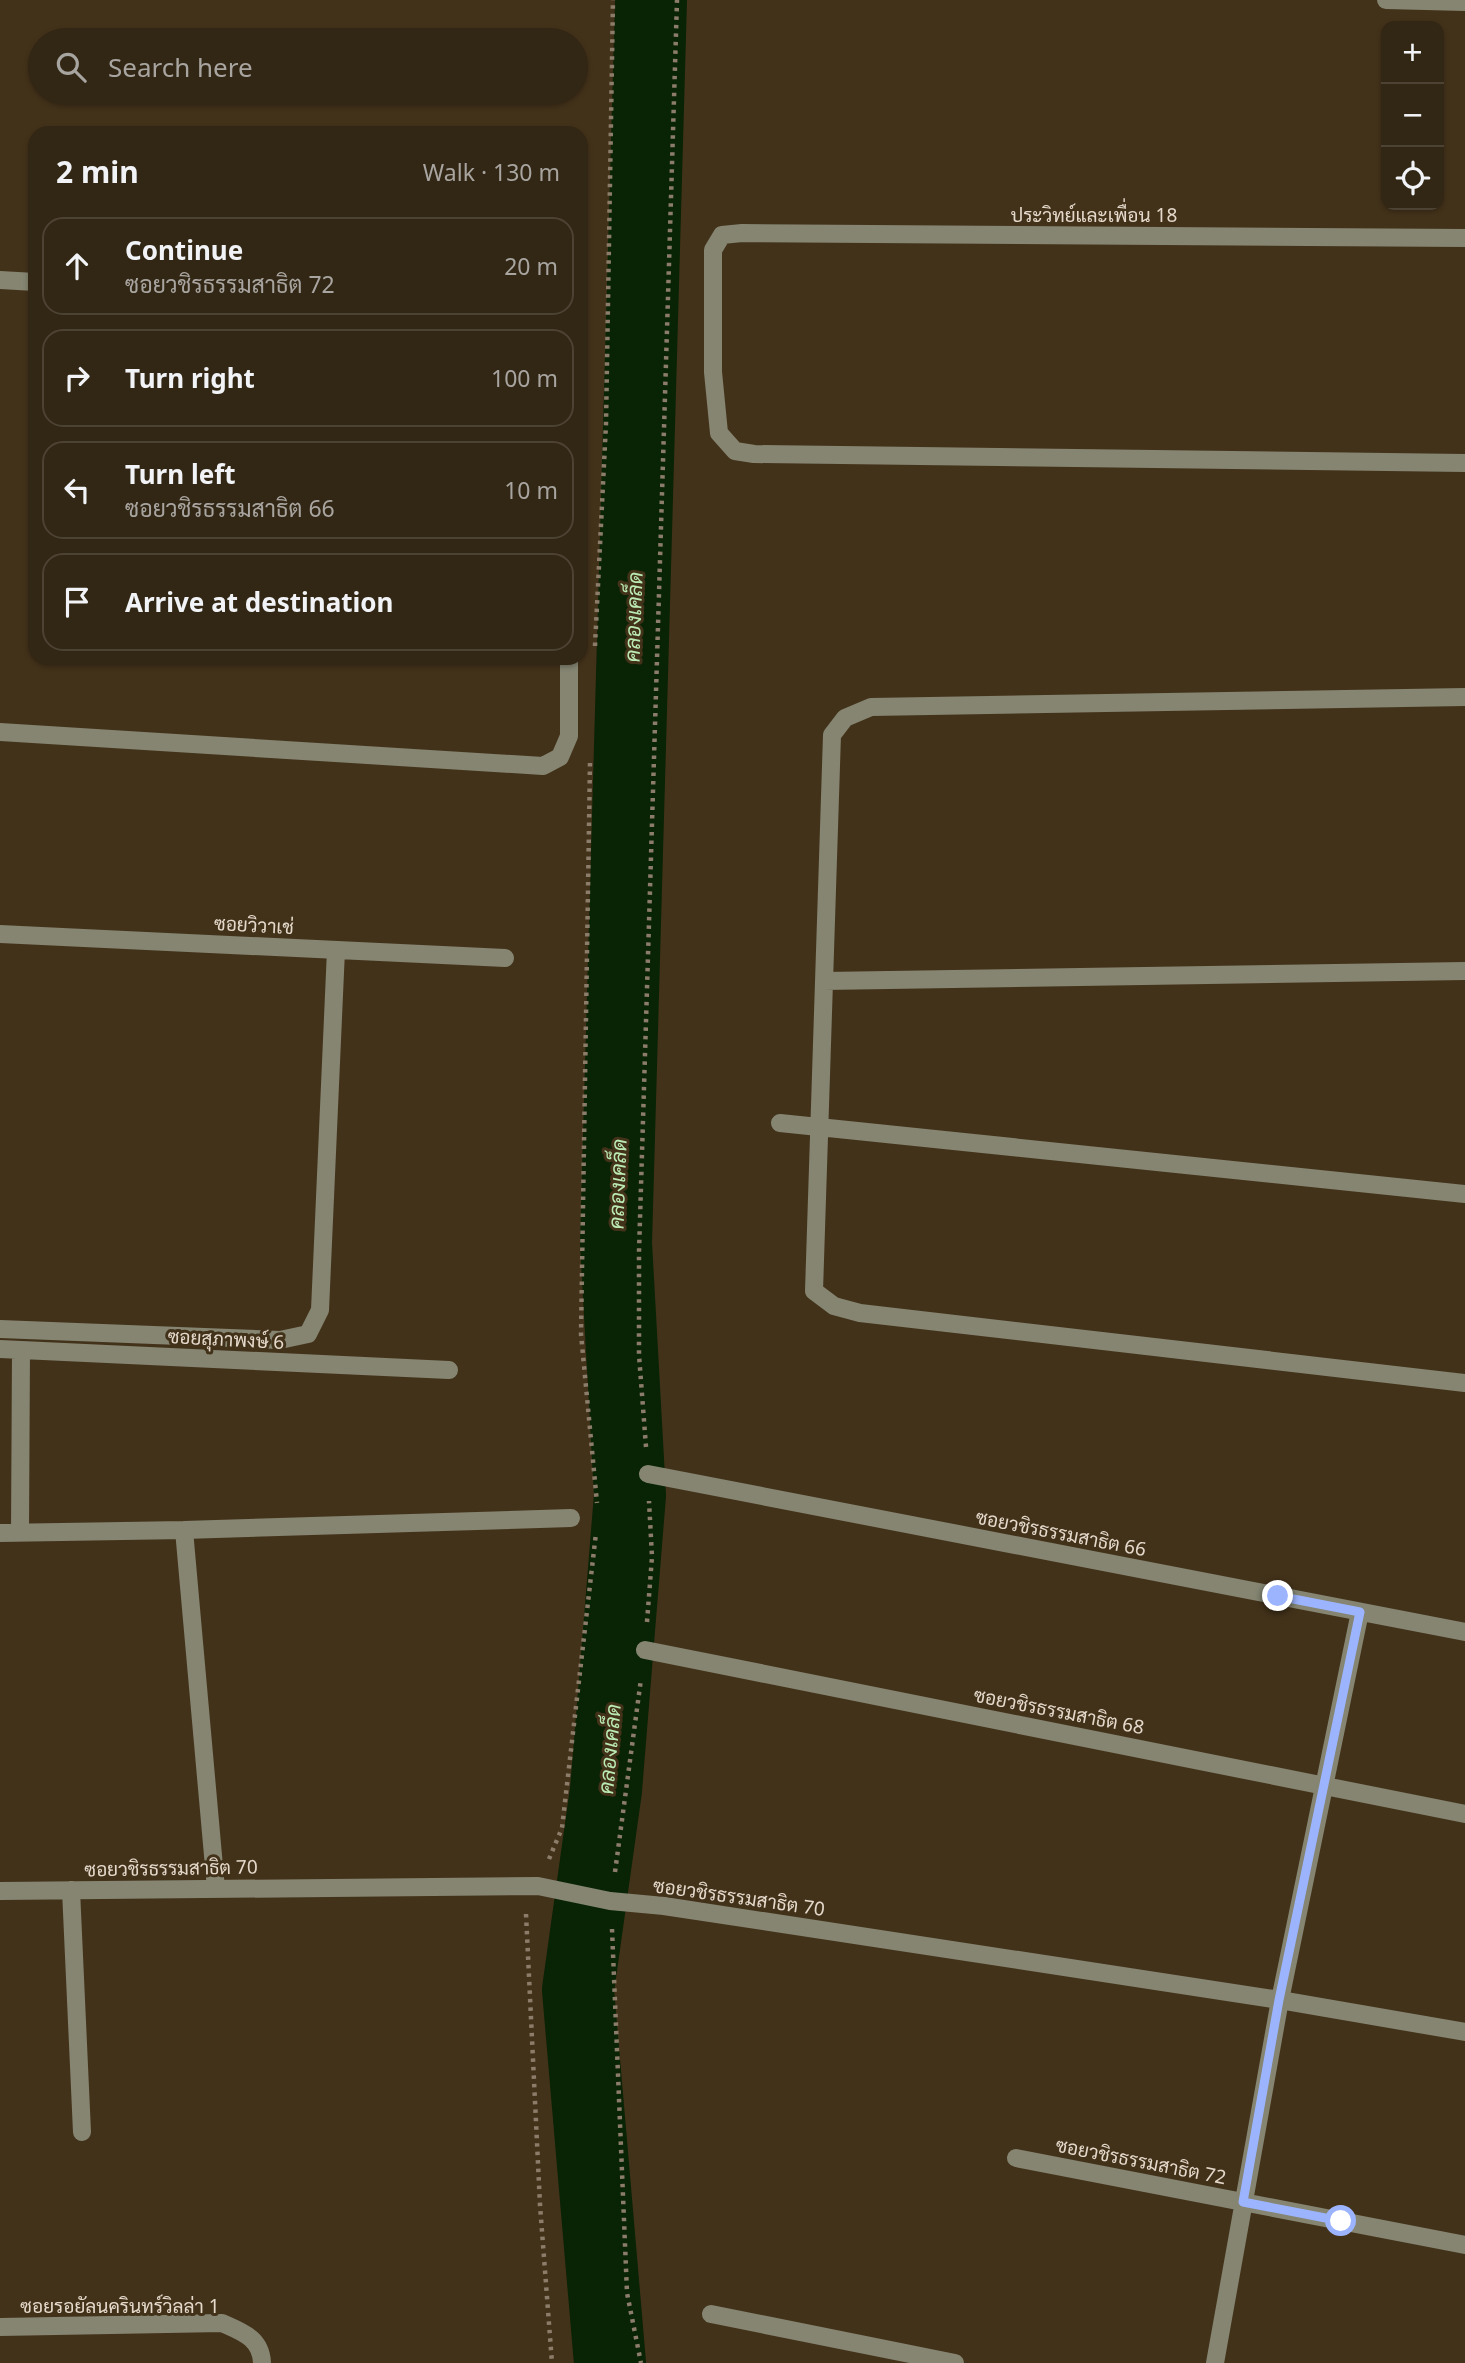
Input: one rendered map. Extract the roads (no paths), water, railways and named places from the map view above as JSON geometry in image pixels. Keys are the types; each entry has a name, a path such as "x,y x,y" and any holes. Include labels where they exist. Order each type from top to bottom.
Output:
{"street":[{"path":"1386,0 1465,2"},
{"name":"ประวิทย์และเพื่อน 18","path":"1465,238 722,235 713,250 713,372 719,433 735,451 754,454 1465,463"},
{"path":"0,280 28,282"},
{"path":"0,732 542,766 560,757 569,736 569,665"},
{"path":"1465,696 871,708 845,718 832,734 814,1291 834,1306 860,1313 1465,1383"},
{"name":"ซอยวิวาเช่","path":"0,934 505,958"},
{"path":"0,1329 280,1340 308,1334 320,1310 336,950"},
{"path":"824,981 1465,971"},
{"path":"780,1124 1465,1194"},
{"name":"ซอยสุภาพงษ์ 6","path":"0,1349 449,1370"},
{"path":"20,1350 20,1532"},
{"name":"ซอยวชิรธรรมสาธิต 66","path":"648,1474 1465,1632"},
{"path":"0,1533 571,1518"},
{"path":"184,1530 216,1889"},
{"path":"1215,2363 1279,2000 1360,1612"},
{"name":"ซอยวชิรธรรมสาธิต 68","path":"645,1650 1465,1814"},
{"name":"ซอยวชิรธรรมสาธิต 70","path":"0,1891 538,1886 610,1901 664,1906 1279,2000 1465,2032"},
{"path":"71,1890 82,2132"},
{"name":"ซอยวชิรธรรมสาธิต 72","path":"1016,2158 1465,2245"},
{"path":"711,2314 955,2363"},
{"name":"ซอยรอยัลนครินทร์วิลล่า 1","path":"0,2327 222,2323 251,2335 261,2354 261,2363"}],"waterway":[{"name":"คลองเคล็ด","path":"610,2363 578,1990 606,1790 630,1495 616,1243 651,0"}]}
